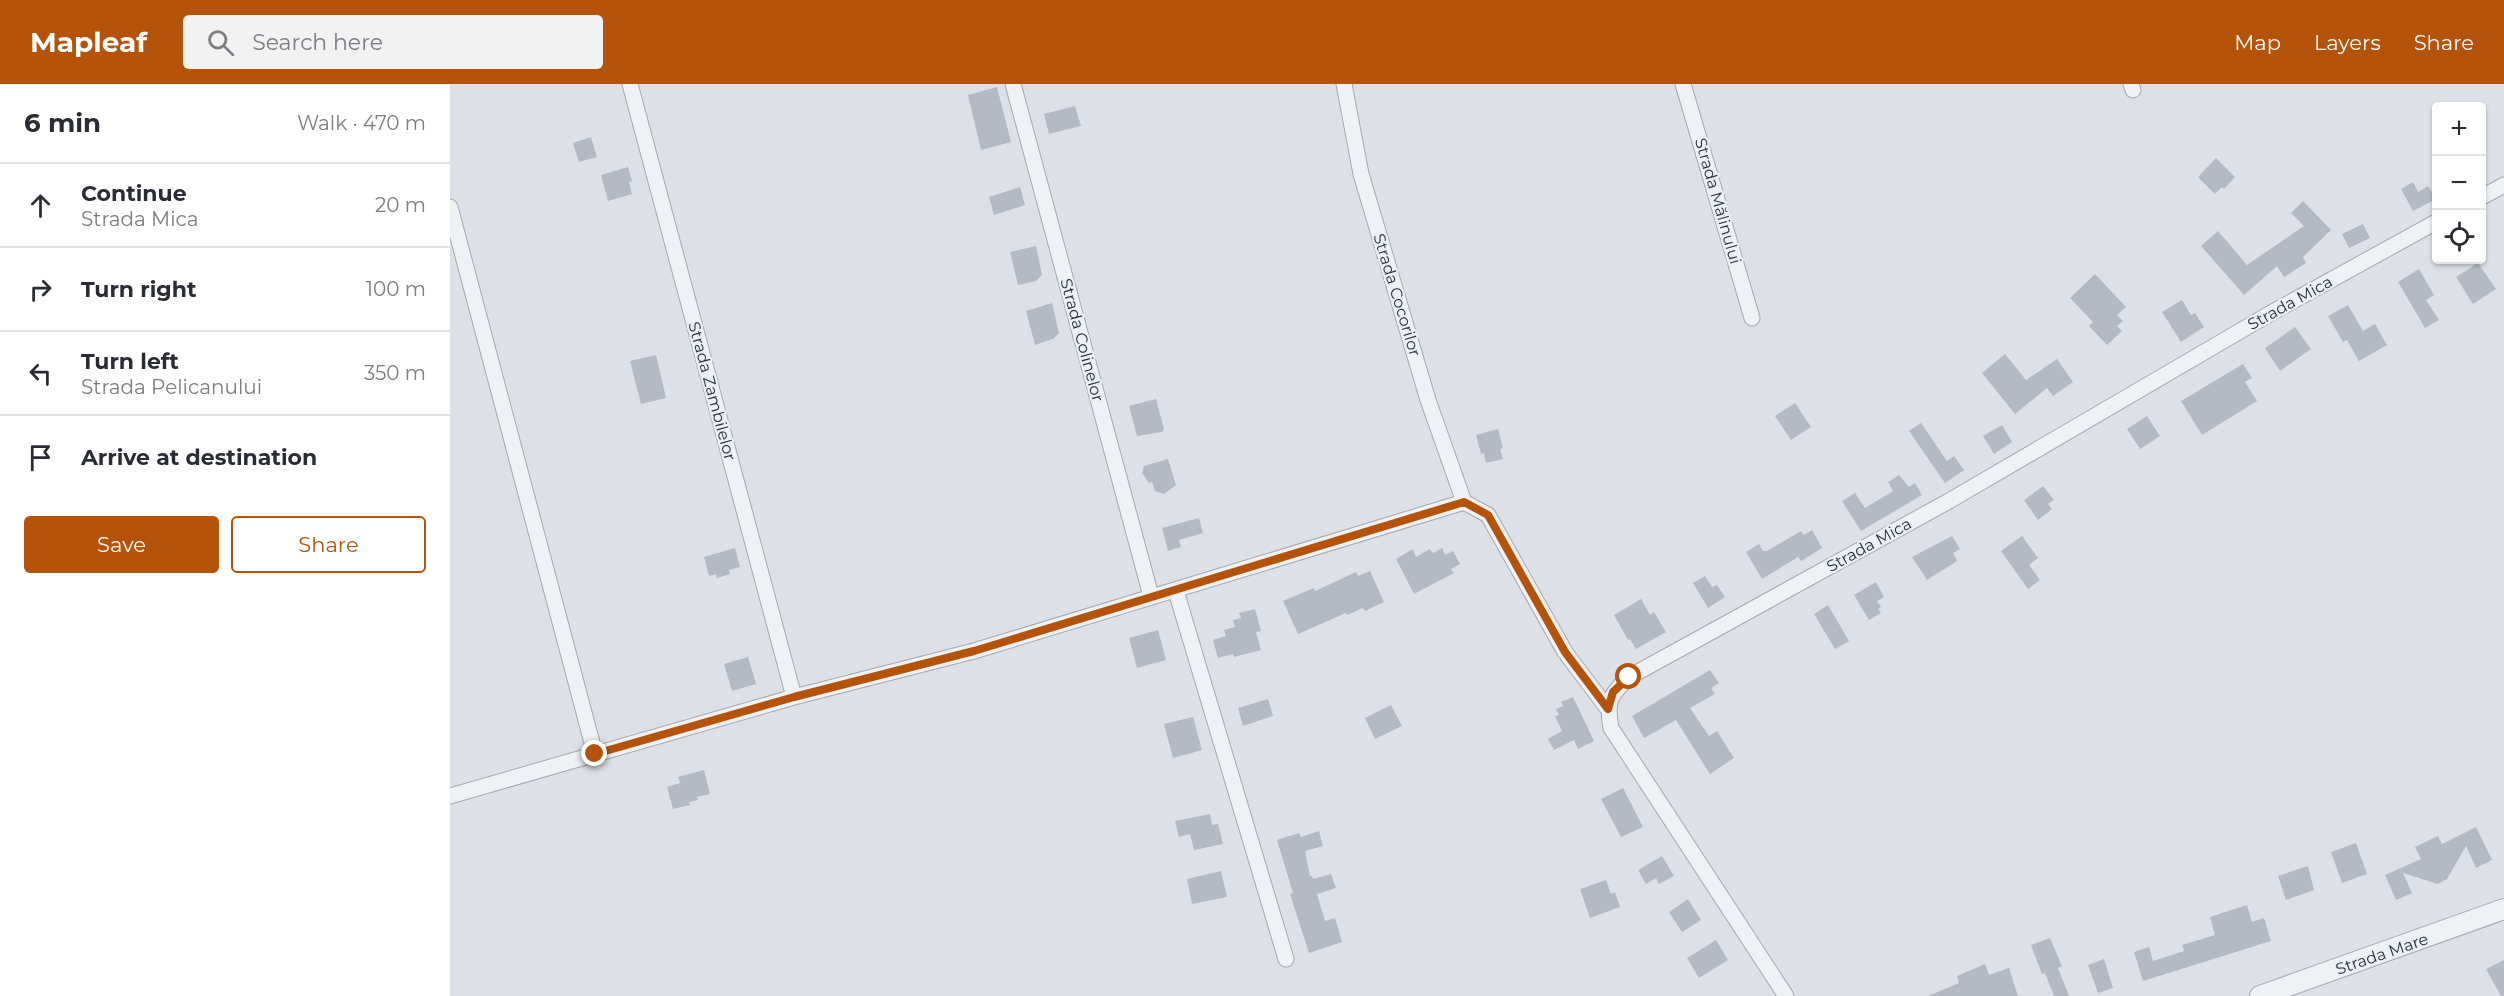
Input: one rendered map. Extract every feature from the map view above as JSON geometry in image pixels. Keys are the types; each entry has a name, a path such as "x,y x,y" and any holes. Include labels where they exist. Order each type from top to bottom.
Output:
{"street":[{"name":"Strada Zambilelor","path":"630,84 794,697"},
{"name":"Strada Colinelor","path":"1013,84 1151,596"},
{"name":"Strada Cocorilor","path":"1344,84 1360,174 1428,400 1464,502"},
{"name":"Strada Mălinului","path":"1683,84 1752,318"},
{"path":"2486,194 2504,184"},
{"path":"450,207 595,754"},
{"name":"Strada Mica","path":"1608,709 1613,692 1629,677 1949,501 2271,313 2432,224"},
{"path":"450,796 794,697 974,651 1464,502 1488,515 1565,652 1608,709 1611,728 1786,996"},
{"path":"1176,591 1286,959"},
{"name":"Strada Mare","path":"2260,996 2504,909"}],"building":[{"path":"997,87 1011,142 981,150 968,95"},
{"path":"1075,106 1081,126 1049,134 1044,114"},
{"path":"591,137 597,157 579,162 573,143"},
{"path":"2216,158 2235,177 2224,189 2222,187 2215,194 2198,177"},
{"path":"628,167 632,181 629,182 632,194 608,201 601,175"},
{"path":"2413,182 2418,192 2428,186 2432,192 2432,201 2413,211 2401,189"},
{"path":"1020,187 1025,205 994,215 989,197"},
{"path":"2303,201 2331,230 2303,257 2306,263 2284,277 2277,266 2244,295 2201,246 2218,231 2247,265 2304,226 2291,213"},
{"path":"2363,224 2370,238 2349,248 2342,234"},
{"path":"1036,246 1042,275 1036,281 1018,285 1010,252"},
{"path":"2479,264 2496,289 2473,304 2456,277"},
{"path":"2419,269 2434,295 2426,300 2439,320 2425,328 2398,282"},
{"path":"2095,274 2126,307 2117,315 2123,321 2117,326 2122,331 2107,345 2089,326 2093,322 2070,298"},
{"path":"2182,300 2191,315 2195,313 2204,327 2181,342 2162,312"},
{"path":"1052,303 1059,333 1053,339 1035,345 1026,311"},
{"path":"2348,305 2363,331 2375,324 2387,345 2359,361 2347,340 2343,342 2328,316"},
{"path":"2295,327 2311,349 2280,371 2265,348"},
{"path":"2005,354 2026,380 2057,359 2073,382 2053,396 2047,388 2015,414 1982,373"},
{"path":"656,355 666,398 641,404 630,361"},
{"path":"2243,364 2252,378 2245,382 2257,401 2202,435 2181,401"},
{"path":"1156,399 1164,429 1162,432 1137,436 1129,406"},
{"path":"1795,403 1811,427 1791,440 1775,416"},
{"path":"2147,416 2160,436 2140,449 2127,429"},
{"path":"1921,423 1947,461 1954,456 1964,470 1945,483 1909,431"},
{"path":"2002,425 2012,442 1994,454 1983,436"},
{"path":"1498,429 1503,448 1500,449 1503,459 1486,463 1476,435"},
{"path":"1168,459 1176,485 1164,494 1155,491 1152,482 1149,483 1142,473 1144,466"},
{"path":"1899,475 1909,487 1915,483 1922,495 1861,531 1842,501 1855,493 1865,508 1893,491 1888,482"},
{"path":"2043,486 2054,500 2048,504 2052,509 2038,520 2024,500"},
{"path":"1199,518 1203,533 1179,540 1181,547 1168,551 1162,528"},
{"path":"1812,530 1822,548 1801,561 1798,557 1762,579 1746,552 1759,544 1763,551 1767,551 1801,531 1804,535"},
{"path":"1952,536 1960,549 1953,553 1957,561 1927,580 1912,557"},
{"path":"2022,536 2038,558 2029,565 2040,580 2028,589 2001,551"},
{"path":"735,548 740,567 729,570 730,574 717,578 716,574 709,576 704,557"},
{"path":"1442,548 1445,555 1453,551 1460,564 1451,569 1454,573 1414,594 1396,559 1413,549 1416,557 1430,549 1433,553"},
{"path":"1370,571 1384,602 1365,611 1363,608 1347,615 1346,613 1298,634 1283,601 1314,588 1315,591 1356,572 1358,576"},
{"path":"1705,576 1712,587 1717,585 1725,597 1708,608 1693,583"},
{"path":"1876,582 1884,597 1877,601 1881,607 1878,609 1881,613 1869,620 1854,595"},
{"path":"1641,599 1650,615 1654,612 1666,632 1636,649 1630,639 1628,640 1614,615"},
{"path":"1828,605 1849,641 1835,649 1814,614"},
{"path":"1255,609 1261,631 1256,632 1261,650 1234,657 1233,654 1218,658 1213,640 1226,636 1224,630 1235,627 1233,620 1241,618 1239,613"},
{"path":"1158,630 1166,660 1137,668 1129,638"},
{"path":"748,657 756,684 732,691 724,664"},
{"path":"1710,670 1719,683 1711,688 1715,694 1690,708 1709,736 1717,731 1734,758 1710,774 1676,720 1644,738 1632,716"},
{"path":"1573,697 1594,741 1578,749 1574,740 1554,750 1548,739 1562,731 1555,716 1559,715 1556,709 1563,706 1561,702"},
{"path":"1268,699 1273,716 1243,726 1238,708"},
{"path":"1391,705 1402,726 1375,739 1365,718"},
{"path":"1193,717 1202,750 1173,758 1164,724"},
{"path":"704,770 710,794 697,797 698,800 689,802 690,805 673,809 667,787 680,783 678,777"},
{"path":"1623,788 1643,827 1621,837 1601,799"},
{"path":"1210,814 1212,825 1218,824 1223,844 1194,850 1190,834 1179,837 1175,821"},
{"path":"2476,827 2492,860 2476,868 2466,846 2447,879 2438,884 2403,873 2412,893 2396,900 2385,875 2421,859 2415,847 2438,836 2442,844"},
{"path":"1319,831 1323,846 1305,851 1310,876 1313,879 1331,874 1336,888 1317,894 1325,921 1335,918 1342,942 1309,953 1290,894 1293,893 1277,840 1299,833 1301,837"},
{"path":"2356,843 2367,874 2342,883 2331,852"},
{"path":"1662,856 1674,876 1659,884 1656,878 1646,884 1638,870"},
{"path":"2308,866 2314,890 2286,900 2278,876"},
{"path":"1221,871 1227,897 1192,904 1187,879"},
{"path":"1606,880 1611,894 1615,892 1620,907 1590,918 1580,889"},
{"path":"1688,899 1701,920 1682,932 1669,912"},
{"path":"2247,905 2252,922 2264,918 2271,941 2143,981 2134,952 2149,947 2153,961 2184,951 2182,945 2215,935 2210,917"},
{"path":"2050,938 2062,966 2058,968 2069,996 2054,996 2045,973 2042,974 2031,945"},
{"path":"1716,940 1728,960 1699,978 1687,958"},
{"path":"2104,959 2113,988 2098,993 2088,965"},
{"path":"2504,960 2504,996 2501,996 2486,969"},
{"path":"1985,964 1989,975 2009,968 2018,996 1928,996 1959,983 1957,976"}],"route":[{"path":"595,754 794,697 974,651 1464,502 1488,515 1565,652 1608,709 1613,692 1629,677"}]}
